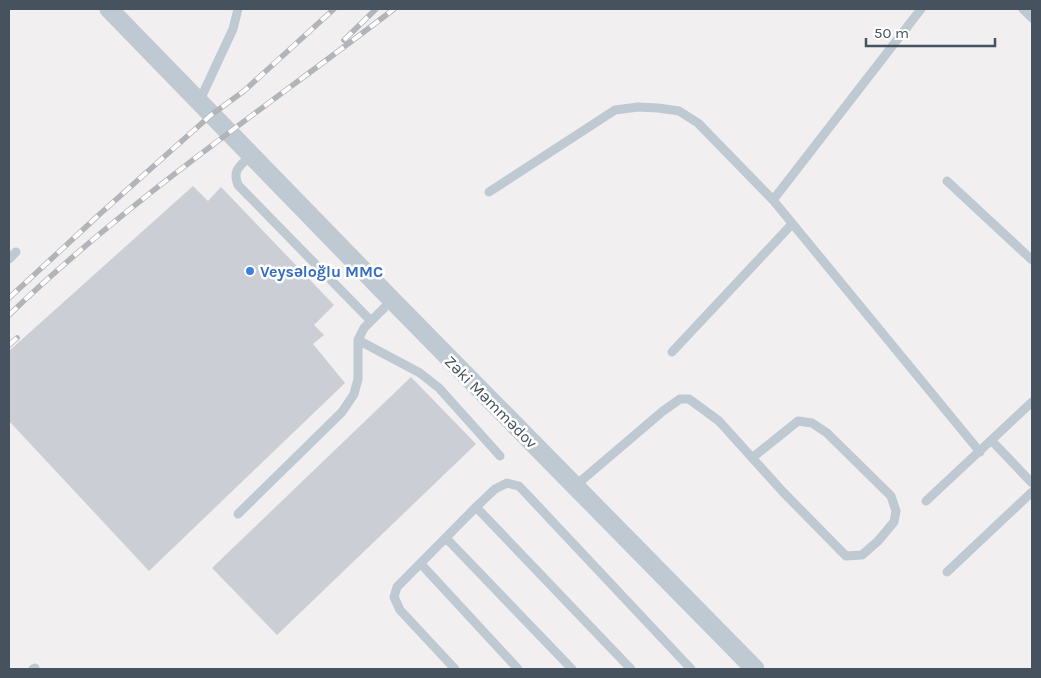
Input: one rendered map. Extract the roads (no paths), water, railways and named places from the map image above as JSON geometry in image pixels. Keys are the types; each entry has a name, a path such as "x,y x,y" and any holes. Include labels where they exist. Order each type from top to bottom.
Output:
{"street":[{"name":"Zəki Məmmədov","path":"109,9 755,669"}],"lane":[{"path":"199,103 232,29 238,9"},
{"path":"773,200 921,9"},
{"path":"1023,9 1032,18"},
{"path":"489,192 615,110 638,107 679,112 698,123 773,200 980,452"},
{"path":"251,155 235,170 234,175 238,185 371,321"},
{"path":"948,181 1032,260"},
{"path":"672,352 792,224"},
{"path":"9,259 16,252"},
{"path":"238,514 342,412 354,394 358,379 358,340 364,328 392,300"},
{"path":"358,340 420,373 439,388 500,456"},
{"path":"575,486 680,399 690,399 719,421 752,458 846,556 862,555 878,541 894,522 896,511 891,496 812,422 798,421 752,458"},
{"path":"926,501 1032,402"},
{"path":"992,441 1032,483"},
{"path":"455,669 400,610 394,597 397,587 476,507 495,490 507,483 519,486 691,669"},
{"path":"947,572 1032,492"},
{"path":"476,507 631,669"},
{"path":"446,538 572,669"},
{"path":"421,564 518,669"}],"railway":[{"path":"9,298 211,115 244,91 334,9"},
{"path":"344,40 376,9"},
{"path":"9,315 54,273 148,194 394,9"},
{"path":"9,345 17,338"}],"place":[{"name":"Veysəloğlu MMC","path":"250,271"}]}
